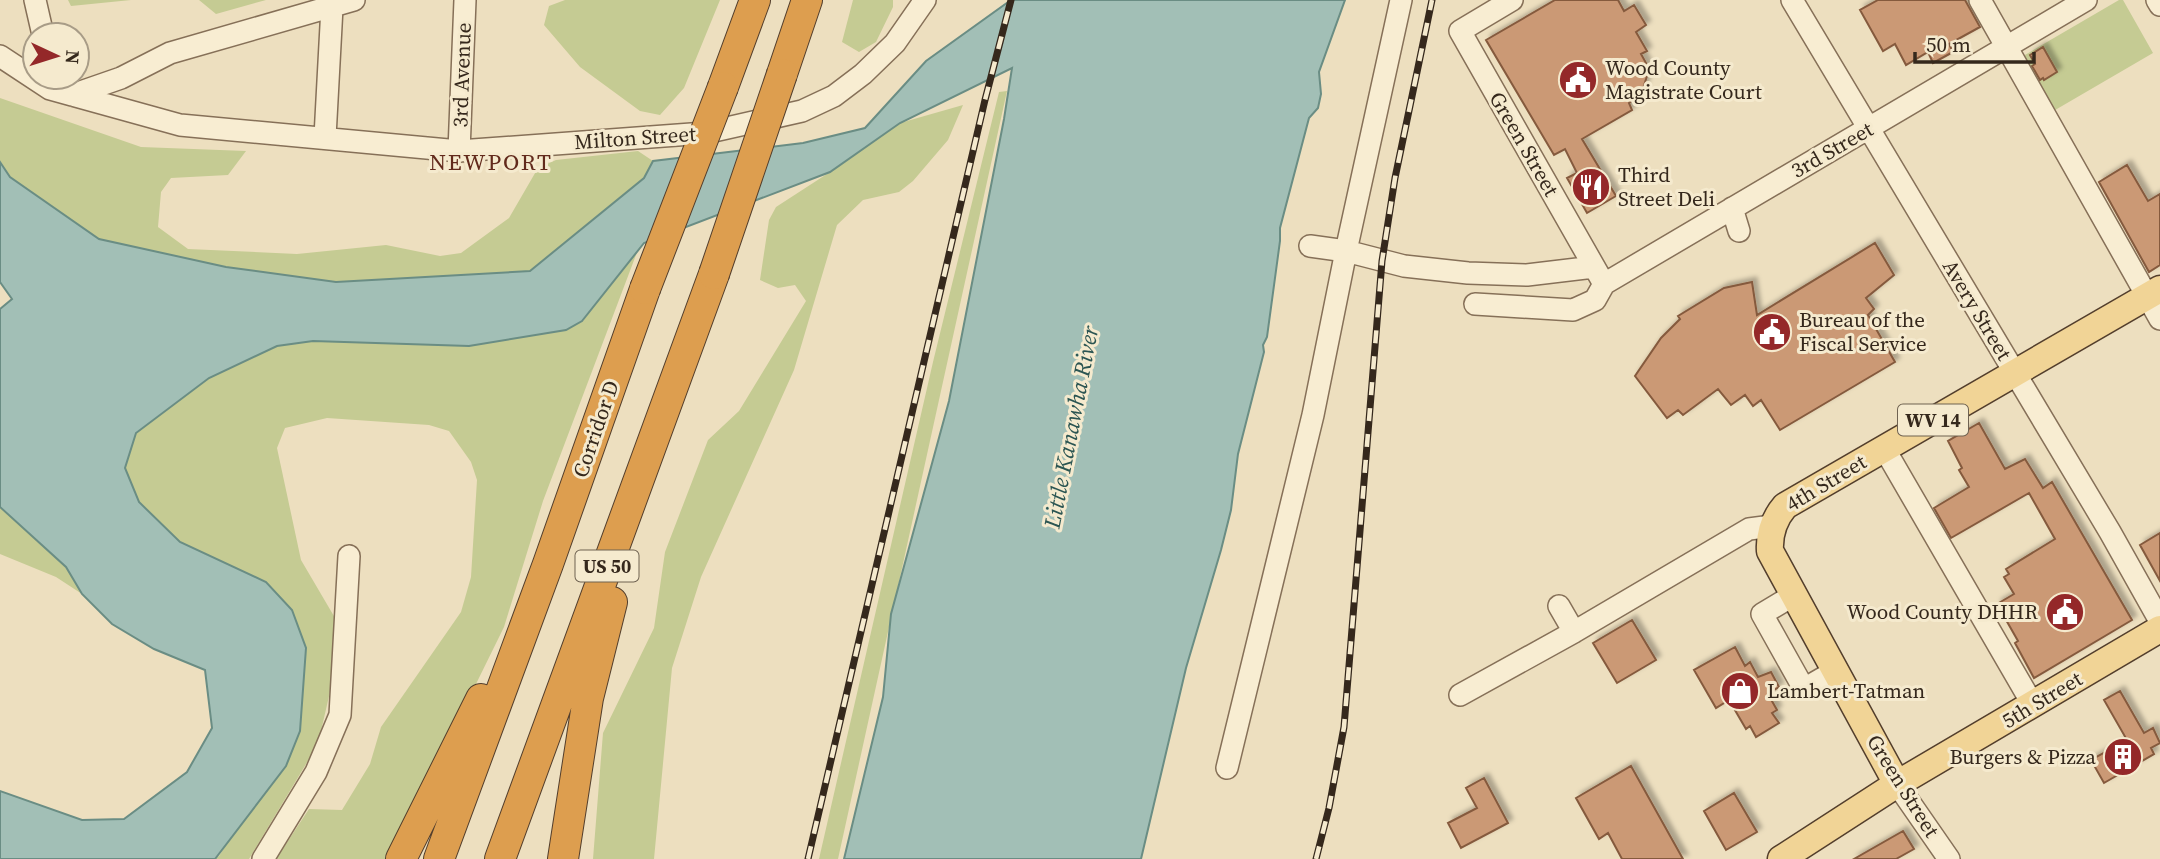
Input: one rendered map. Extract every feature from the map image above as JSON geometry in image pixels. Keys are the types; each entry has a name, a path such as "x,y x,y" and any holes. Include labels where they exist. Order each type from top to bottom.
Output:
{"highway":[{"name":"Corridor D","path":"439,859 548,564 645,289 755,0"},
{"name":"US 50","path":"500,859 714,274 807,0"},
{"path":"563,859 588,698 654,436"},
{"path":"401,859 548,564"}],"main road":[{"name":"4th Street","path":"1772,527 1785,506 2015,375 2156,302"},
{"name":"Green Street","path":"1772,527 1770,551 1897,784"},
{"name":"5th Street","path":"1781,859 1897,784 2160,629"}],"street":[{"path":"35,0 40,21"},
{"path":"72,95 121,78 170,53 354,0"},
{"name":"3rd Avenue","path":"459,150 465,0"},
{"name":"Milton Street","path":"65,91 180,125 459,150 705,133 802,111 834,96 863,75 895,44 925,0"},
{"path":"1227,768 1313,415 1401,0"},
{"name":"Green Street","path":"1512,0 1460,31 1595,269"},
{"name":"Avery Street","path":"1792,0 2160,621"},
{"path":"1980,0 2156,302"},
{"name":"3rd Street","path":"1595,269 1732,208 2086,0"},
{"path":"2157,0 2160,5"},
{"path":"325,137 332,7"},
{"name":"Milton Street","path":"0,56 21,67"},
{"path":"1732,208 1739,231"},
{"path":"1310,246 1346,251 1404,266 1468,273 1527,275 1595,269 1595,300 1573,310 1475,304"},
{"path":"1884,448 2033,705"},
{"name":"4th Street","path":"1460,695 1574,632 1749,529 1772,527"},
{"path":"263,859 316,772 340,715 349,556"},
{"path":"1794,595 1762,614 1763,617 1804,689 1835,671"},
{"path":"1559,606 1574,632"},
{"name":"Green Street","path":"1897,784 1949,859"}],"green space":[{"path":"68,0 131,0 71,6"},
{"path":"199,0 266,0 216,14"},
{"path":"565,0 720,0 684,88 660,115 640,111 580,67 544,25 549,6"},
{"path":"853,0 893,0 893,7 876,42 859,52 842,42"},
{"path":"2123,0 2153,53 2050,113 2018,59"},
{"path":"1007,91 838,859 819,859 933,362 999,92"},
{"path":"0,98 141,147 246,151 228,175 171,178 161,192 158,227 188,249 297,254 386,245 440,256 461,253 509,218 538,168 556,160 638,151 653,161 644,178 530,271 336,282 226,267 99,239 10,177 0,162"},
{"path":"963,105 948,140 913,181 899,192 863,200 837,225 794,370 701,577 672,668 654,859 593,859 603,733 654,628 665,552 708,440 739,411 806,301 795,285 778,288 760,280 769,220 776,207 900,123"},
{"path":"639,247 543,501 504,627 390,859 276,859 309,809 342,810 370,764 381,727 461,612 471,577 477,480 471,462 449,431 429,425 327,418 285,428 277,448 301,560 338,623 341,644 318,744 249,859 215,859 300,731 306,648 292,610 266,582 180,542 139,502 125,468 136,433 209,378 276,346 583,321"},
{"path":"0,507 66,567 82,594 56,577 0,554"}],"water":[{"name":"Little Kanawha River","path":"1011,0 1345,0 1319,72 1321,94 1318,108 1309,118 1280,228 1267,337 1238,454 1231,510 1186,668 1141,859 844,859 883,697 891,614 949,401 1012,68 900,123 830,172 644,243 582,321 566,330 469,346 313,341 277,346 209,378 136,433 125,468 139,502 180,542 266,582 292,610 306,648 300,731 286,766 215,859 0,859 0,791 82,820 124,819 187,772 212,728 205,670 154,649 112,624 82,594 66,567 0,507 0,309 12,299 0,282 0,162 10,177 99,239 226,267 336,282 530,271 644,178 653,161 803,143 865,128 926,61"}],"building":[{"name":"Wood County Magistrate Court","path":"1555,0 1618,0 1624,11 1634,5 1646,25 1636,32 1647,51 1641,54 1646,63 1647,76 1642,92 1629,103 1632,110 1582,139 1616,196 1587,213 1567,178 1577,173 1565,149 1554,155 1486,40"},
{"path":"1878,0 1965,0 1980,27 1949,44 1953,52 1933,63 1928,52 1906,65 1895,44 1883,51 1860,10"},
{"path":"2043,47 2057,72 2040,80 2032,66 2035,64 2030,55"},
{"path":"2127,165 2148,201 2160,194 2160,265 2149,272 2099,182"},
{"name":"Bureau of the Fiscal Service","path":"1875,243 1894,275 1866,298 1874,309 1868,315 1895,362 1780,430 1761,400 1753,406 1745,395 1731,405 1718,389 1683,415 1678,410 1667,418 1635,376 1661,338 1680,319 1678,316 1724,288 1752,282 1757,315"},
{"path":"1979,423 2005,469 2025,459 2043,488 2052,482 2132,620 2034,678 2015,643 2018,641 1997,604 2014,594 2004,577 2009,574 2006,569 2055,539 2029,493 1951,538 1934,508 1969,487 1948,441"},
{"path":"2160,533 2160,581 2140,545"},
{"path":"1632,620 1656,660 1617,683 1593,643"},
{"name":"Lambert-Tatman","path":"1735,647 1745,666 1750,662 1758,677 1771,672 1779,687 1768,694 1777,710 1772,713 1779,723 1756,737 1750,726 1746,729 1729,700 1716,708 1694,670"},
{"path":"2120,691 2144,733 2153,728 2160,743 2151,748 2154,754 2104,783 2091,760 2127,740 2104,700"},
{"path":"1631,766 1683,859 1622,859 1608,833 1599,839 1576,798"},
{"path":"1484,778 1508,823 1461,848 1448,823 1477,808 1466,788"},
{"path":"1734,793 1757,832 1726,850 1704,811"},
{"path":"1903,831 1914,849 1896,859 1854,859"}],"railway":[{"path":"808,859 985,100 1011,0"},
{"path":"1316,859 1329,808 1344,727 1382,261 1395,178 1432,0"}],"place":[{"name":"Wood County Magistrate Court","path":"1578,80"},
{"name":"Third Street Deli","path":"1591,187"},
{"name":"Bureau of the Fiscal Service","path":"1772,332"},
{"name":"Wood County DHHR","path":"2065,612"},
{"name":"Lambert-Tatman","path":"1740,691"},
{"name":"Burgers & Pizza","path":"2123,757"}],"district":[{"name":"NEWPORT","path":"491,162"}]}
